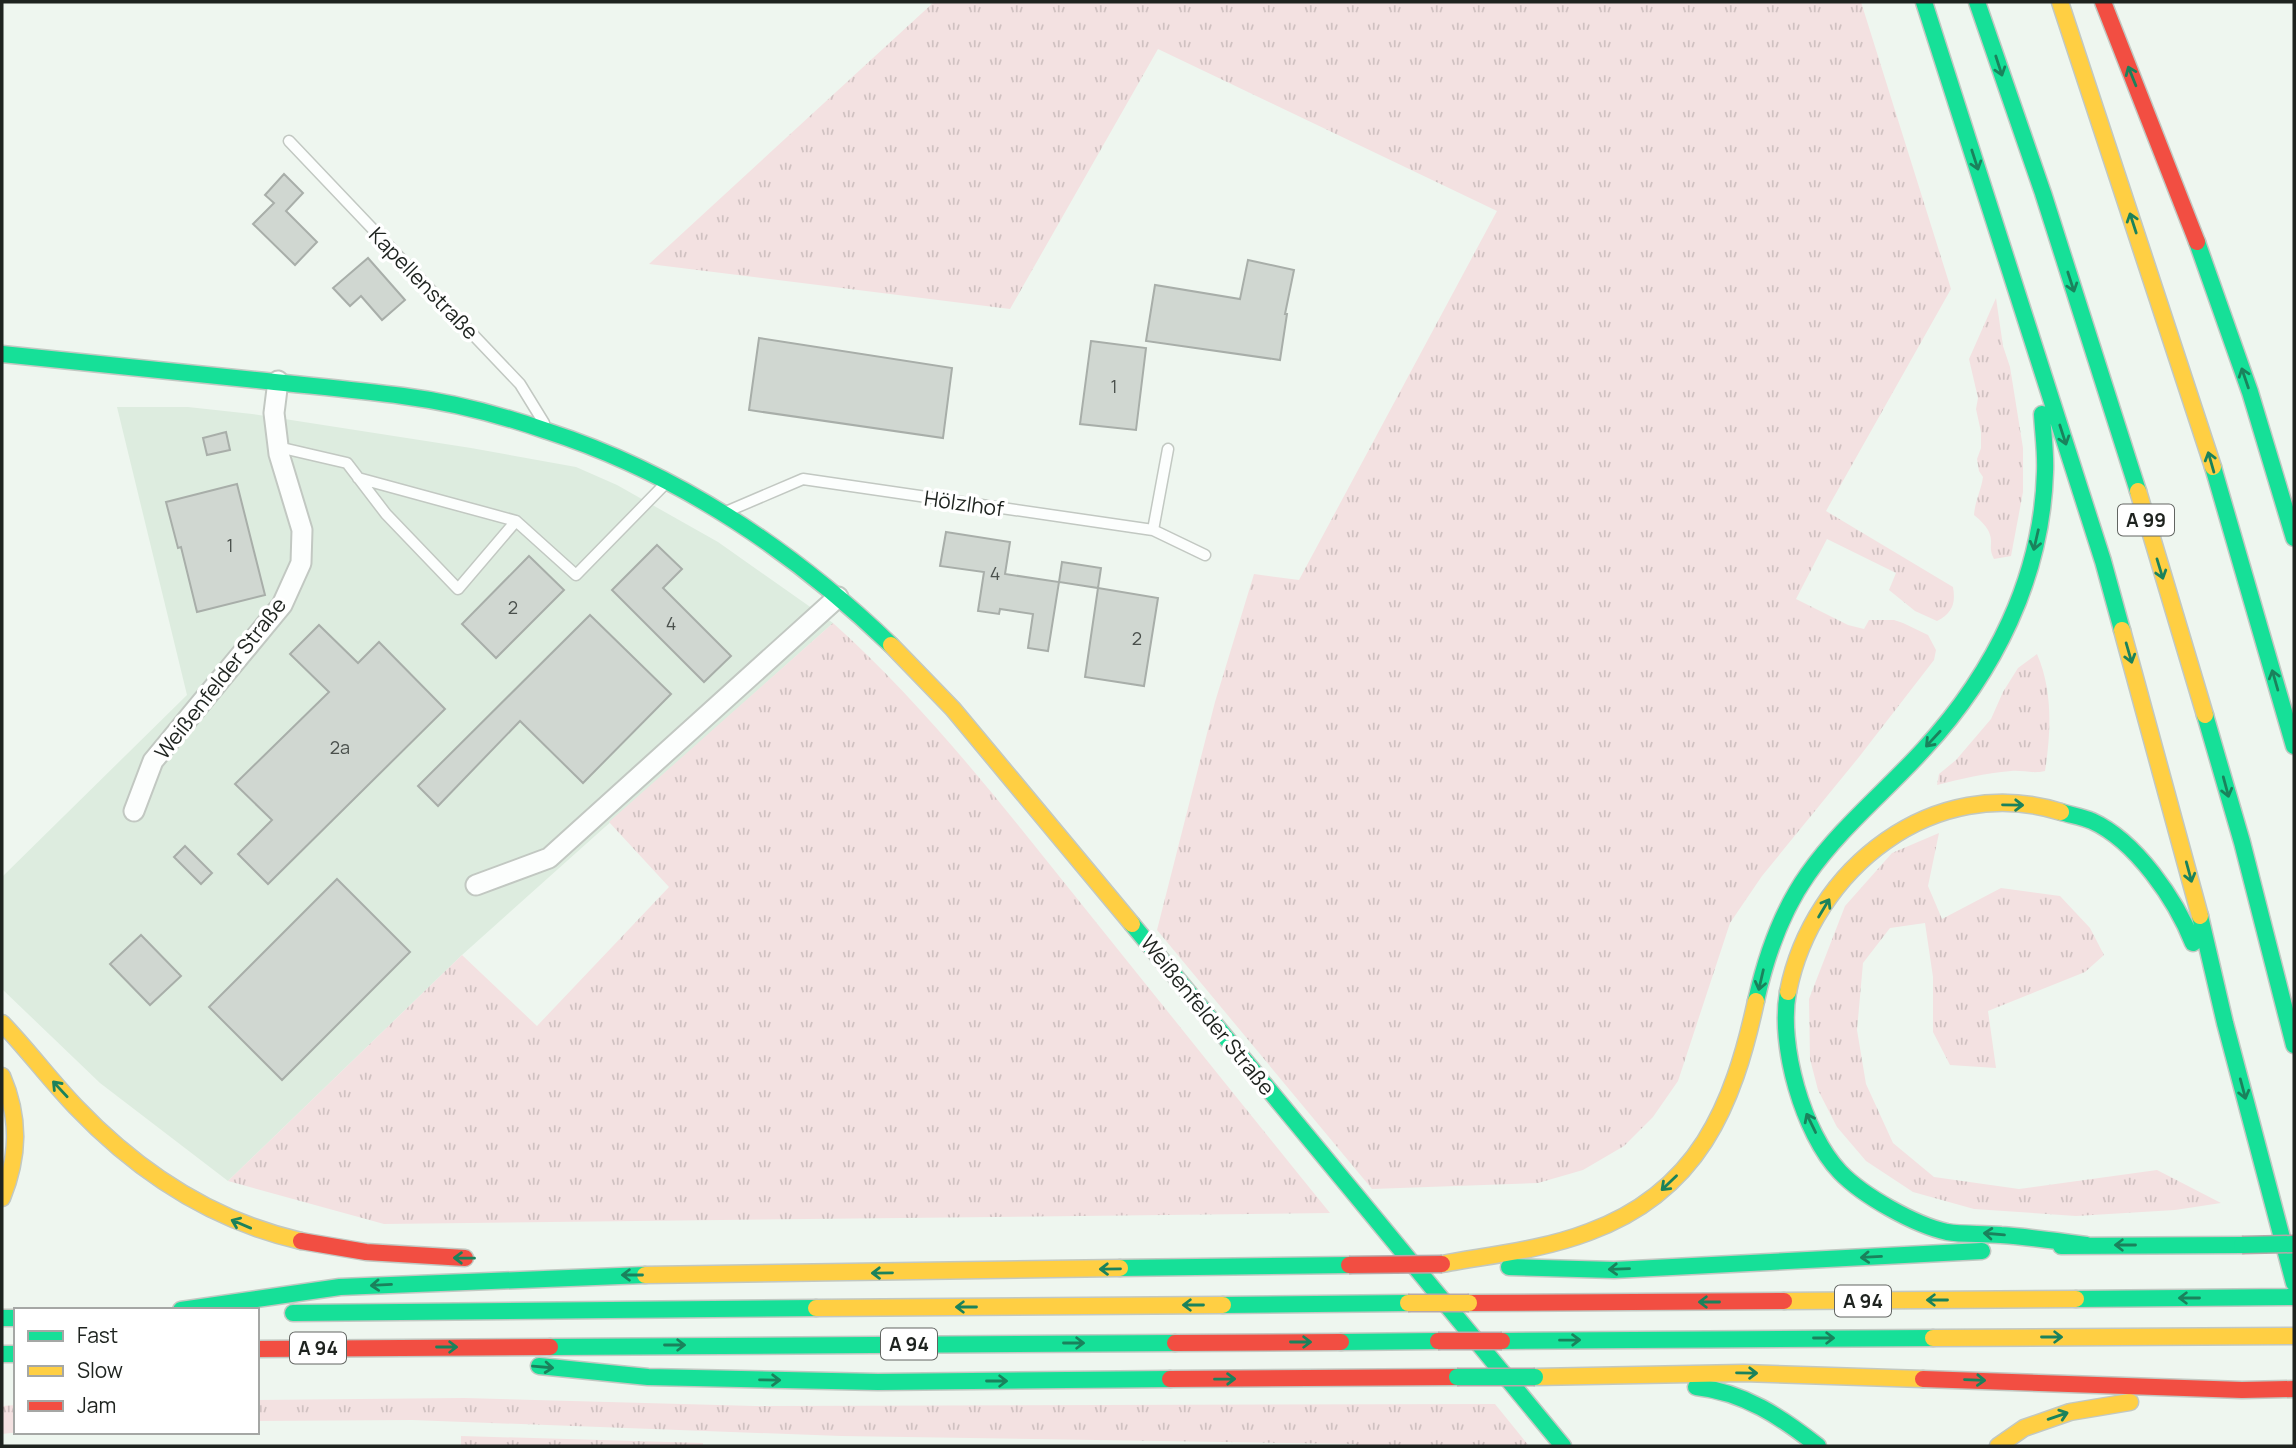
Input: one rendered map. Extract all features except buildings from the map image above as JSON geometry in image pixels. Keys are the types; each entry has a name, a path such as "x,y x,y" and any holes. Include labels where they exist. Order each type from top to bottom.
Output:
{"main road":[{"path":"1924,2 2103,561 2194,890 2225,1023 2294,1283"},
{"name":"A 99","path":"1977,2 2060,248 2158,560 2223,776 2294,1045"},
{"path":"2060,2 2200,423 2294,746"},
{"path":"2102,2 2210,275 2250,392 2294,537"},
{"path":"1442,1264 1569,1240 1632,1213 1662,1191 1685,1168 1711,1133 1730,1097 1742,1065 1765,963 1781,922 1810,872 1842,833 1938,734 1989,667 2016,613 2031,561 2044,497 2046,472 2035,347"},
{"name":"Weißenfelder Straße","path":"2,354 405,396 467,409 550,432 667,481 723,513 838,597 934,688 1026,795 1563,1446"},
{"path":"2086,1245 1992,1234 1945,1232 1868,1193 1845,1177 1823,1148 1801,1102 1786,1047 1786,1001 1795,965 1812,928 1831,897 1866,855 1892,835 1928,816 1980,805 2041,806 2094,822 2139,857 2166,894 2189,934 2212,1006 2225,1023"},
{"path":"2,1023 73,1103 114,1144 179,1193 219,1214 263,1233 318,1247 398,1257 482,1259"},
{"path":"2,1076 14,1111 17,1135 11,1177 2,1198"},
{"path":"195,1308 340,1287 601,1275 1442,1264 1614,1270 2086,1245 2294,1244"},
{"path":"650,1257 701,1275"},
{"name":"A 94","path":"270,1313 2294,1297"},
{"name":"A 94","path":"259,1349 2294,1336"},
{"path":"379,1347 446,1364"},
{"path":"524,1366 648,1377 877,1382 1743,1373 2242,1390 2287,1389"},
{"path":"1606,1376 1643,1386 1706,1387 1741,1397 1793,1425 1818,1446"},
{"path":"1998,1446 2024,1428 2070,1412 2123,1402 2217,1397 2242,1390"}],"street":[{"name":"Weißenfelder Straße","path":"134,811 153,761 282,605 301,563 302,530 278,447 274,413 278,381"},
{"path":"476,885 549,858 838,597"}],"lane":[{"name":"Kapellenstraße","path":"289,141 520,384 550,432"},
{"path":"278,447 347,463 386,514 458,589 516,521"},
{"path":"1153,530 1168,449"},
{"path":"358,478 516,521 576,575 667,481"},
{"name":"Hölzlhof","path":"723,513 803,479 1153,530 1205,555"}],"shaded area":[{"path":"117,407 188,407 252,414 576,467 617,485 718,542 833,623 462,955 228,1181 100,1083 2,989 2,877 187,695"}],"green space":[{"path":"934,2 1861,2 1951,289 1826,511 1953,587 1953,603 1946,615 1937,621 1915,611 1889,590 1896,573 1827,539 1796,599 1848,625 1864,629 1869,620 1894,620 1903,623 1928,635 1936,650 1934,660 1762,876 1730,923 1678,1081 1653,1117 1624,1146 1583,1170 1538,1183 1372,1189 1157,930 1215,702 1254,574 1299,580 1497,211 1158,49 1010,309 649,264"},
{"path":"1996,298 2023,448 2023,492 2011,556 1994,559 1989,532 1974,515 1983,477 1977,459 1981,448 1976,409 1978,398 1969,359"},
{"path":"833,623 899,687 989,789 1330,1213 384,1224 228,1181 462,955 537,1026 669,887 609,822"},
{"path":"2037,654 2048,697 2049,741 2045,771 2001,772 1937,785 1939,774 1956,760 1991,719 2018,668"},
{"path":"1939,833 1928,886 1942,919 2001,888 2060,896 2090,928 2104,955 2085,972 1988,1011 1996,1068 1950,1065 1933,1032 1933,977 1925,923 1890,928 1863,963 1857,1030 1866,1084 1893,1143 1934,1177 2019,1189 2157,1170 2221,1203 2175,1210 2076,1216 1974,1209 1913,1192 1866,1161 1837,1127 1818,1090 1810,1059 1809,999 1845,906 1892,853"},
{"path":"464,1398 755,1406 1495,1404 1529,1446 1356,1446 841,1436 412,1420 259,1421 259,1400"},
{"path":"14,1405 14,1433 2,1434 2,1406"},
{"path":"461,1436 703,1443 703,1446 461,1446"}],"traffic: fast":[{"path":"1924,2 2103,561 2122,630"},
{"path":"1977,2 2043,193 2138,491"},
{"path":"2197,242 2250,392 2294,538"},
{"path":"2,354 403,396 458,405 530,425 595,448 642,469 731,518 814,578 891,645"},
{"path":"1756,1001 1776,935 1808,874 1835,841 1949,720 1972,689 2010,622 2035,549 2042,511 2045,465 2042,414"},
{"path":"2213,467 2294,746"},
{"path":"2205,715 2242,842 2294,1045"},
{"path":"2061,812 2088,820 2124,842 2153,873 2186,926 2193,943"},
{"path":"2200,916 2225,1023 2294,1283"},
{"path":"1132,924 1563,1446"},
{"path":"1788,992 1787,1037 1796,1087 1815,1135 1827,1155 1850,1181 1905,1216 1947,1232 1994,1234 2086,1245"},
{"path":"2242,1245 2294,1244"},
{"path":"2061,1246 2242,1245"},
{"path":"1509,1267 1614,1270 1982,1251"},
{"path":"1120,1268 1349,1265"},
{"path":"195,1308 340,1287 645,1275"},
{"path":"2076,1299 2294,1297"},
{"path":"1223,1305 1408,1303"},
{"path":"293,1313 816,1308"},
{"path":"2,1318 14,1318"},
{"path":"1502,1341 1933,1338"},
{"path":"1341,1342 1438,1341"},
{"path":"550,1347 1175,1343"},
{"path":"2,1354 14,1354"},
{"path":"539,1366 648,1377 878,1382 1170,1379"},
{"path":"1457,1377 1535,1377"},
{"path":"1696,1387 1746,1400 1790,1425 1818,1446"}],"traffic: slow":[{"path":"2060,2 2213,467"},
{"path":"2138,491 2205,715"},
{"path":"2122,630 2200,916"},
{"path":"891,645 953,709 1132,924"},
{"path":"1788,992 1801,947 1823,906 1851,870 1886,841 1925,819 1968,806 2014,803 2061,812"},
{"path":"1442,1264 1571,1238 1627,1215 1658,1194 1684,1169 1705,1141 1722,1110 1736,1076 1756,1001"},
{"path":"2,1023 76,1107 100,1131 151,1173 207,1207 237,1221 301,1241"},
{"path":"2,1076 12,1107 15,1137 12,1167 2,1198"},
{"path":"645,1275 1120,1268"},
{"path":"1784,1301 2076,1299"},
{"path":"1408,1303 1469,1303"},
{"path":"816,1308 1223,1305"},
{"path":"1933,1338 2294,1336"},
{"path":"1535,1377 1743,1373 1923,1379"},
{"path":"1998,1446 2024,1428 2070,1412 2130,1402"}],"traffic: jam":[{"path":"2103,2 2197,242"},
{"path":"301,1241 366,1252 465,1258"},
{"path":"1349,1265 1442,1264"},
{"path":"1469,1303 1784,1301"},
{"path":"1438,1341 1502,1341"},
{"path":"1175,1343 1341,1342"},
{"path":"259,1349 550,1347"},
{"path":"1170,1379 1457,1377"},
{"path":"1923,1379 2242,1390 2294,1389"}]}
